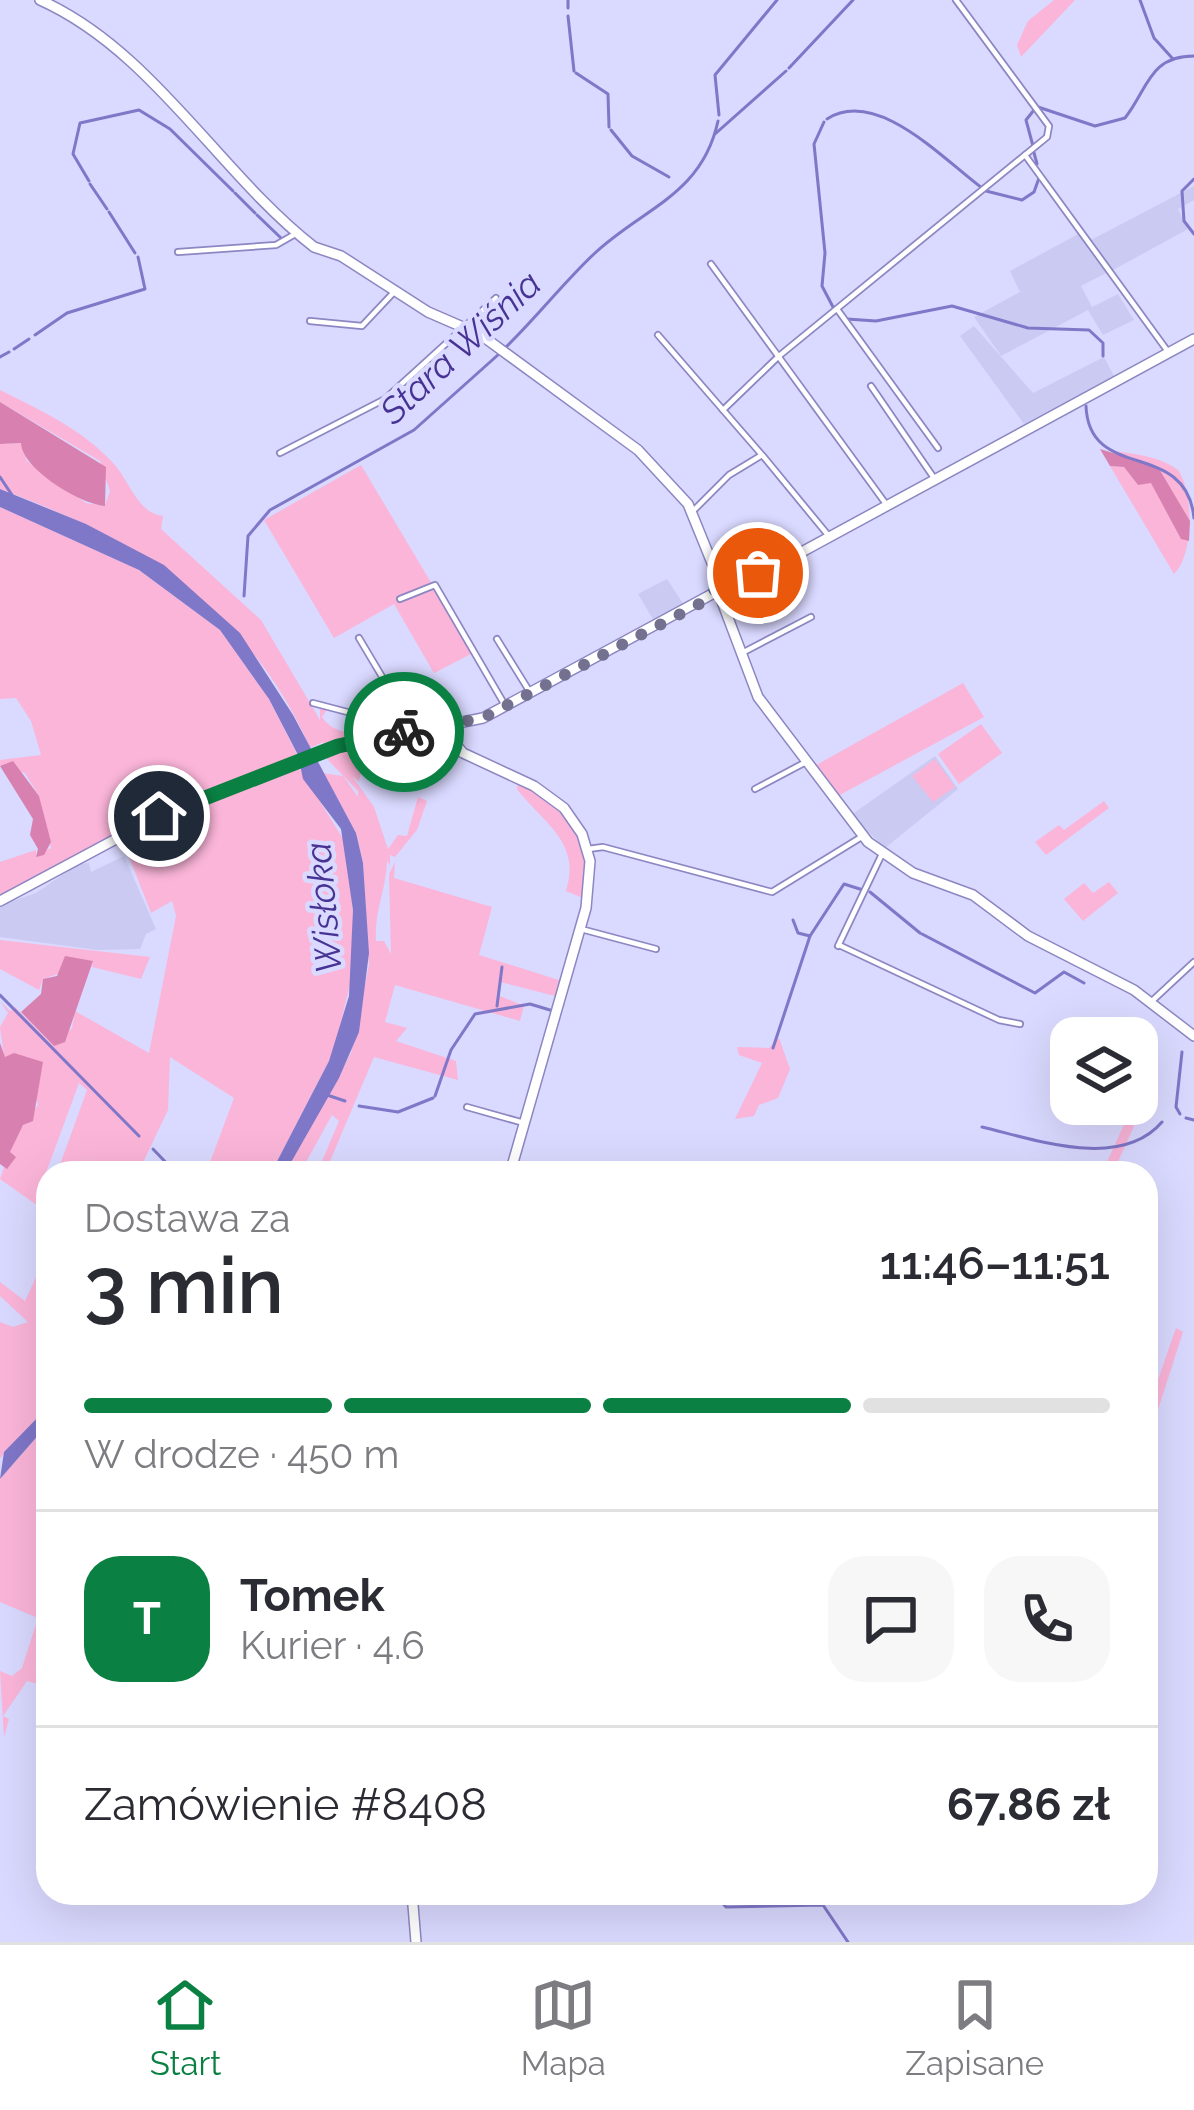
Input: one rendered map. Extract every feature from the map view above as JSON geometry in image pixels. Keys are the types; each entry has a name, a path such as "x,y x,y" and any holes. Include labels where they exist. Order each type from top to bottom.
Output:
{"street":[{"path":"40,0 74,17 122,56 297,233 502,351 638,450 692,512 758,697 804,763 882,854 923,878 973,895 1028,936 1152,1001 1194,1036"},
{"path":"723,410 779,356 1048,137 1049,126 956,0"},
{"path":"1025,155 1169,353"},
{"path":"178,252 277,245 297,233"},
{"path":"711,264 886,504"},
{"path":"310,321 362,326 395,291"},
{"path":"280,454 385,400 496,298"},
{"path":"837,309 938,448"},
{"path":"658,335 828,535"},
{"path":"0,901 189,803 333,748 414,729 443,729 506,707 1169,353 1192,345"},
{"path":"871,386 934,478"},
{"path":"692,512 729,475 762,455"},
{"path":"400,599 435,585 506,707"},
{"path":"740,655 811,617"},
{"path":"359,638 414,729"},
{"path":"496,639 531,694"},
{"path":"313,703 414,729"},
{"path":"443,729 468,756 550,796 575,822 588,849 590,884 580,929 513,1161"},
{"path":"754,789 804,763"},
{"path":"588,849 603,847 772,892 862,836"},
{"path":"882,854 838,946 999,1021 1020,1024"},
{"path":"580,929 656,949"},
{"path":"1152,1001 1194,962"},
{"path":"467,1107 524,1124"},
{"path":"413,1905 416,1942"}],"shaded area":[{"path":"1054,0 1075,0 1021,57 1017,45 1028,21"},
{"path":"1194,186 1194,200 1178,209 1188,229 1113,270 1091,240"},
{"path":"1082,232 1110,271 1081,286 1092,307 1118,294 1134,320 1103,335 1088,310 1001,356 974,317 1020,292 1010,271"},
{"path":"974,326 1033,393 1104,357 1114,376 1024,424 960,336"},
{"path":"0,390 74,430 101,451 140,503 163,516 161,529 261,620 320,720 320,707 385,725 327,709 322,717 339,730 361,733 410,728 327,747 332,754 372,739 395,739 351,750 350,756 363,762 359,782 352,776 374,807 388,849 398,835 407,836 418,797 427,801 417,830 395,857 390,855 390,865 387,861 376,941 384,941 391,954 389,874 395,862 394,878 492,907 479,955 562,981 555,996 500,982 500,996 524,1006 520,1021 395,985 385,1022 407,1028 396,1041 456,1061 458,1080 374,1057 330,1161 322,1161 339,1121 332,1115 307,1161 292,1161 351,1053 369,965 363,863 356,833 324,773 343,776 358,797 358,791 327,759 323,742 310,748 256,657 184,586 97,531 0,489 0,444 22,443 27,461 86,503 105,506 110,491 100,461 0,402"},
{"path":"0,402 106,467 105,506 54,484 31,464 21,443 0,444"},
{"path":"1100,449 1158,467 1190,521 1189,541 1181,539 1151,483 1138,485 1124,467 1110,466"},
{"path":"1106,450 1154,458 1178,470 1187,493 1190,523 1185,553 1174,574 1110,466 1124,467 1138,485 1151,482 1186,541 1158,467"},
{"path":"361,465 473,653 434,673 394,604 334,638 264,520"},
{"path":"0,489 86,524 164,565 240,633 293,715 356,833 363,863 369,953 359,1032 292,1161 277,1161 329,1061 349,996 353,910 341,829 303,779 298,755 269,699 220,630 139,570 0,507"},
{"path":"0,507 139,570 220,630 269,699 299,758 193,798 181,798 182,802 0,897 0,862 36,850 36,856 51,848 39,796 25,773 0,765 0,760 41,755 31,721 16,698 0,699"},
{"path":"667,579 684,605 654,621 638,594"},
{"path":"963,683 984,717 836,797 811,768"},
{"path":"981,724 1002,753 959,784 938,754"},
{"path":"420,733 415,754 400,752 397,763 350,756 351,750"},
{"path":"935,756 958,789 885,848 851,815"},
{"path":"935,759 955,787 933,802 912,776"},
{"path":"13,761 39,796 51,842 44,855 36,857 38,849 30,835 33,819 0,766"},
{"path":"298,766 345,842 353,910 353,972 334,1051 277,1161 210,1161 234,1098 170,1057 168,1110 144,1161 61,1161 87,1090 79,1083 50,1161 36,1161 36,1204 0,1179 14,1138 38,1105 34,1090 43,1062 4,1057 0,1027 8,1013 0,1001 10,1011 15,1007 54,1046 72,1028 75,1011 149,1053 176,916 172,901 151,913 123,841 188,808 192,815 200,805"},
{"path":"518,780 555,804 578,835 587,872 582,915 583,898 566,891 570,874 564,846 517,789"},
{"path":"1104,801 1109,808 1046,855 1035,842 1059,825 1064,830"},
{"path":"124,856 156,929 146,934 140,949 97,950 0,937 0,905 36,893 78,864 89,863 91,872"},
{"path":"1109,882 1118,893 1083,921 1064,899 1084,883 1093,893"},
{"path":"0,940 150,957 141,979 92,967 93,962 43,979 39,990 0,969"},
{"path":"65,956 93,961 65,1042 54,1046 21,1012 41,994 43,979 57,976"},
{"path":"779,1038 790,1069 778,1098 759,1105 754,1116 735,1119 762,1063 739,1055 737,1047 769,1048"},
{"path":"0,1043 5,1057 14,1053 43,1062 33,1121 23,1125 10,1152 16,1157 7,1169 0,1164"},
{"path":"1124,1125 1134,1125 1118,1161 1107,1161"},
{"path":"36,1277 36,1420 0,1458 0,1322 13,1327 28,1322 0,1296 0,1282 25,1301"},
{"path":"1176,1328 1183,1332 1158,1410 1158,1380"},
{"path":"36,1419 36,1438 0,1479 4,1452"},
{"path":"36,1438 36,1617 0,1602 0,1479"},
{"path":"36,1624 36,1684 27,1681 3,1716 9,1719 4,1737 0,1671 12,1676 22,1668"}],"waterway":[{"path":"568,0 568,8"},
{"name":"Stara Wiśnia","path":"719,115 715,75 777,0"},
{"path":"789,68 853,0"},
{"path":"1140,0 1154,38 1173,59"},
{"path":"568,16 574,71"},
{"path":"1038,107 1095,126 1125,118 1158,68 1179,57 1194,56"},
{"path":"715,134 786,71"},
{"path":"576,73 608,94 609,127"},
{"path":"89,181 73,154 80,123 139,110 170,129 233,191"},
{"path":"1033,146 1026,120 1034,110"},
{"path":"827,119 846,112 888,119 982,188"},
{"name":"Stara Wiśnia","path":"506,347 595,253 685,183 699,167 718,121"},
{"path":"824,122 814,144 825,253 822,286 833,307"},
{"path":"611,130 632,156 669,177"},
{"path":"1033,149 1037,164"},
{"path":"986,191 1022,200 1034,192 1039,178"},
{"path":"1194,179 1182,191 1184,221 1194,234"},
{"path":"90,184 107,209"},
{"path":"235,193 255,213"},
{"path":"109,212 135,253"},
{"path":"257,215 281,238"},
{"path":"35,335 67,313 145,289 138,257"},
{"path":"847,319 876,321 952,306 1028,328 1089,330 1103,343 1103,356"},
{"path":"14,349 29,339"},
{"path":"0,357 9,352"},
{"name":"Stara Wiśnia","path":"244,596 248,536 270,510 414,430 499,354"},
{"path":"1086,406 1091,430 1103,445 1174,478 1187,493 1194,518"},
{"path":"0,477 12,495"},
{"path":"773,1048 810,936 844,884 863,890"},
{"path":"870,892 920,933"},
{"path":"793,920 798,933 810,936"},
{"path":"922,934 1035,993 1064,972 1084,983"},
{"path":"497,1006 502,967"},
{"path":"0,995 139,1136"},
{"path":"435,1096 451,1050 475,1014 530,1004 550,1010"},
{"path":"1180,1114 1176,1107 1182,1052"},
{"path":"324,1094 345,1101"},
{"path":"359,1106 398,1112 433,1098"},
{"path":"1186,1118 1194,1120"},
{"path":"982,1127 1051,1144 1100,1148 1144,1137 1162,1122"},
{"path":"153,1149 164,1161"},
{"path":"724,1905 823,1905"},
{"path":"823,1905 848,1942"}],"way so far":[{"path":"404,732 443,729 483,718 703,602 718,586 739,583 758,573"}],"route":[{"path":"159,816 338,746 404,732"}],"water label":[{"name":"Wisłoka","path":"323,908"}]}
